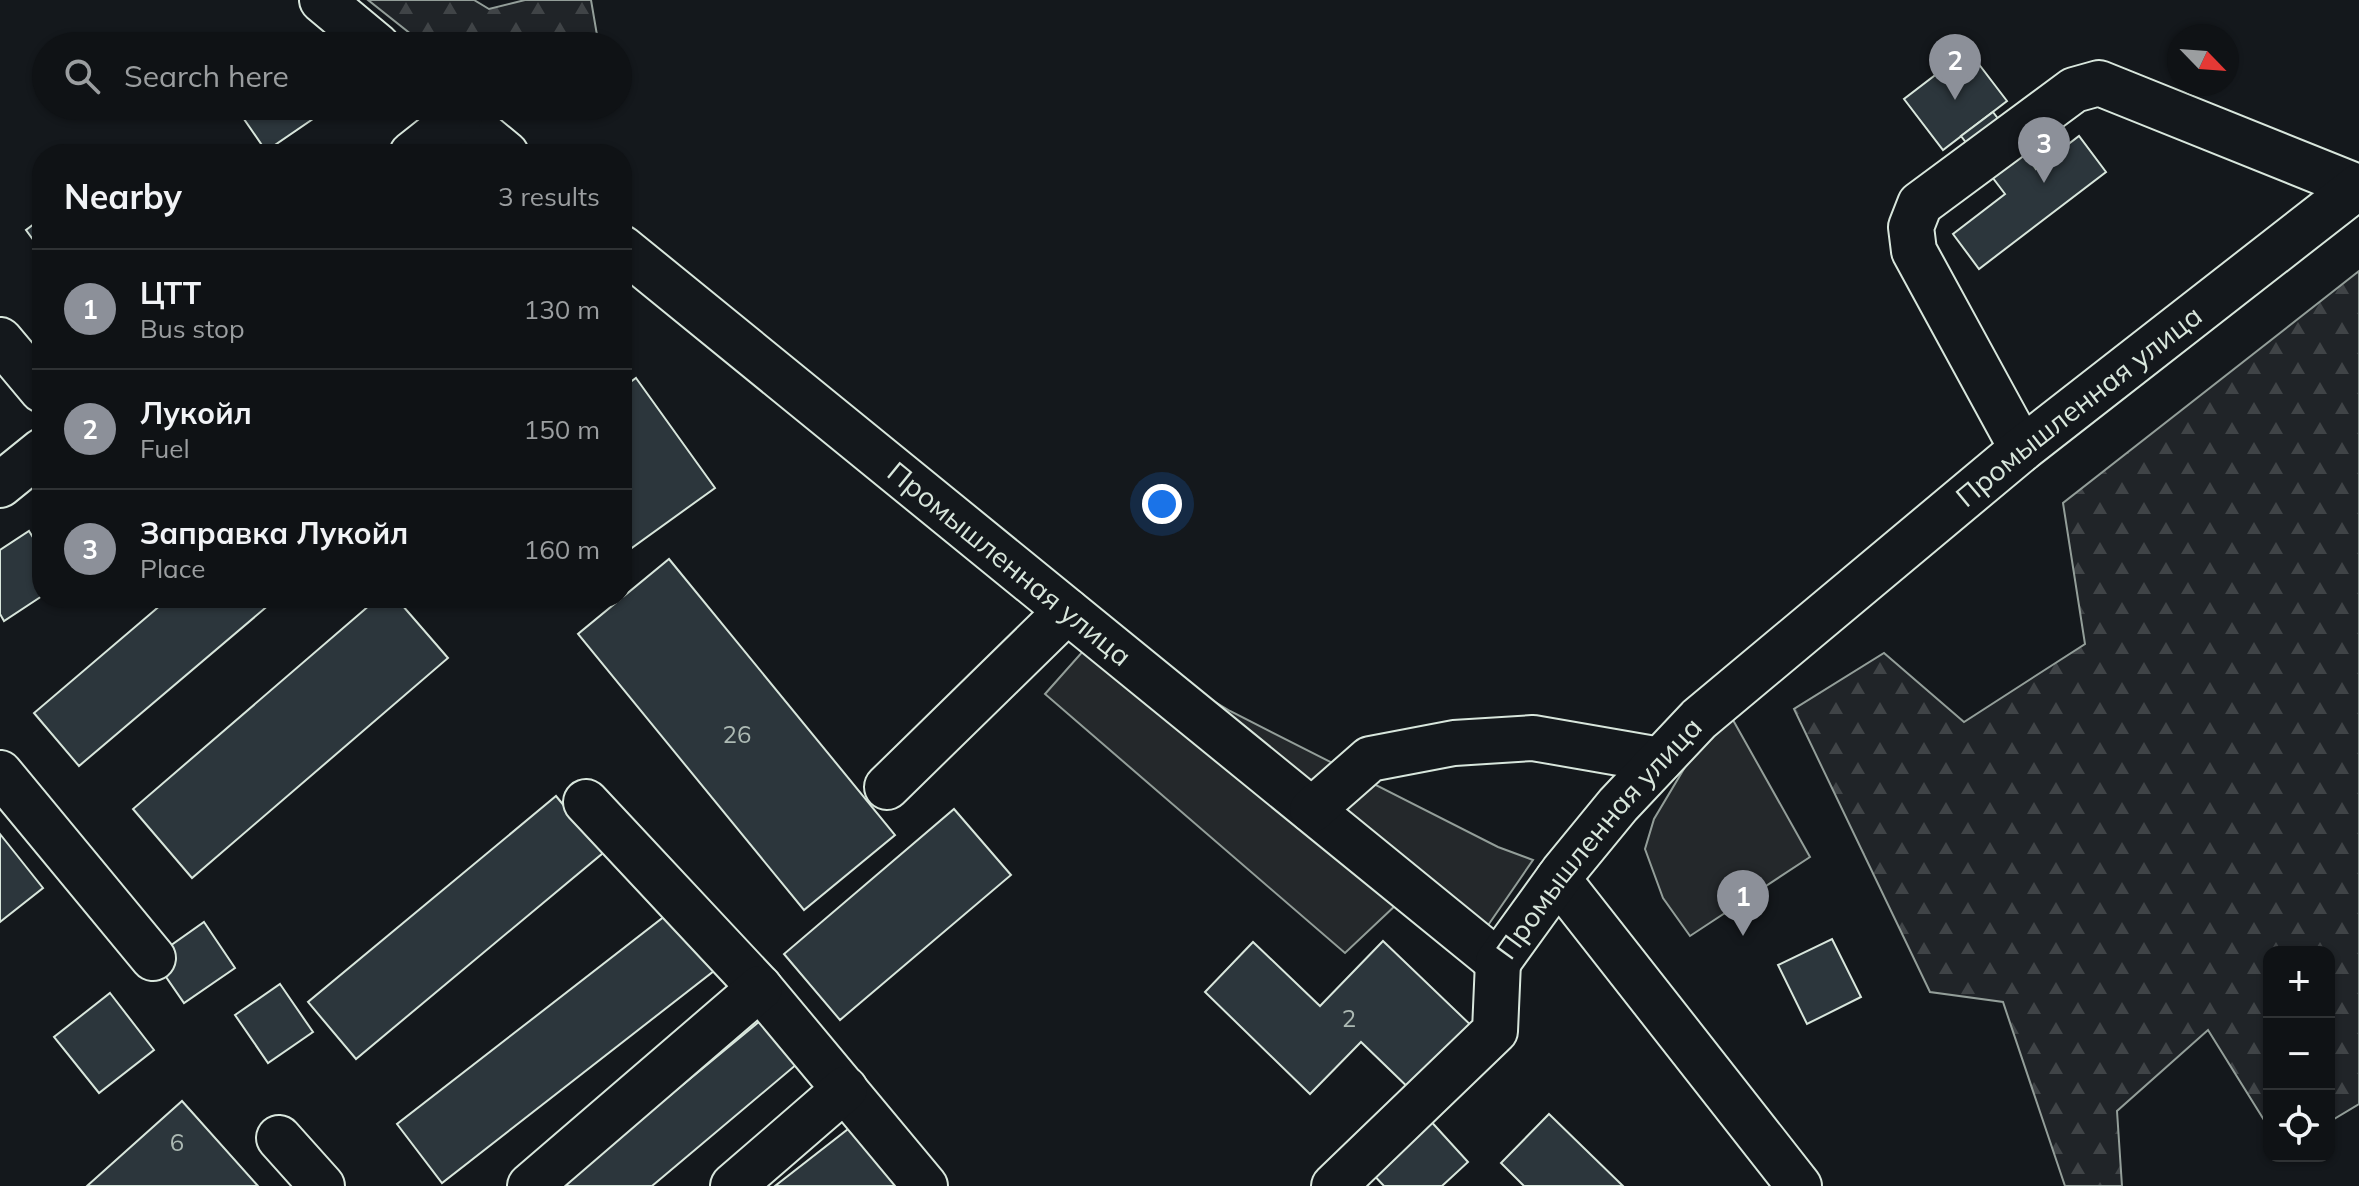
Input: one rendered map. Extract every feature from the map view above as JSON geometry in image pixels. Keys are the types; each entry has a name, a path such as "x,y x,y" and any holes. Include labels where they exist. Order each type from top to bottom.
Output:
{"street":[{"path":"322,0 360,32"},
{"path":"2022,449 1914,251 1911,227 1920,204 2074,90 2099,83 2358,187"},
{"path":"422,144 445,120"},
{"path":"465,120 494,144"},
{"name":"Промышленная улица","path":"632,256 1498,962 1558,879 1699,719 1770,656 2022,449 2358,187"},
{"path":"0,340 32,378"},
{"path":"0,485 32,459"},
{"path":"887,787 1067,611"},
{"path":"1312,810 1370,759 1454,743 1533,738 1660,760"},
{"path":"0,773 153,958"},
{"path":"586,802 760,988 925,1186"},
{"path":"1558,879 1799,1186"},
{"path":"1334,1186 1495,1031 1498,962"},
{"path":"530,1186 760,988"},
{"path":"733,1186 845,1089"},
{"path":"279,1138 322,1186"}],"green space":[{"path":"368,0 474,0 489,9 525,0 591,0 596,32 408,32"},
{"path":"2359,271 2359,1104 2335,1118 2335,946 2263,946 2263,1118 2208,1030 2117,1111 2122,1186 2065,1186 2003,1002 1930,992 1794,709 1884,653 1964,722 2085,644 2063,503"}],"shaded area":[{"path":"1100,632 1230,711 1498,847 1533,860 1471,950 1415,887 1345,953 1045,694"},
{"path":"1733,720 1810,857 1690,936 1663,898 1645,849 1654,819 1700,742"}],"building":[{"path":"1968,50 2007,101 1943,150 1904,99"},
{"path":"1993,112 2036,169 2079,136 2106,172 1979,269 1953,234 2005,194 1961,136"},
{"path":"245,120 311,120 276,144 261,144"},
{"path":"636,378 715,488 632,548 632,381"},
{"path":"29,531 32,536 32,603 4,621 0,614 0,550"},
{"path":"669,559 895,835 804,910 578,634 610,608 632,608 632,589"},
{"path":"157,608 265,608 79,766 34,713"},
{"path":"366,608 405,608 448,658 192,878 133,809"},
{"path":"556,796 603,853 356,1059 308,1002"},
{"path":"954,809 1011,875 840,1020 784,954"},
{"path":"0,834 43,888 0,922"},
{"path":"674,909 719,967 442,1183 397,1124"},
{"path":"204,922 235,968 184,1003 153,958"},
{"path":"1832,939 1861,997 1807,1024 1778,965"},
{"path":"1383,941 1478,1032 1417,1096 1361,1042 1310,1094 1205,992 1253,942 1320,1006"},
{"path":"280,984 313,1032 268,1063 235,1015"},
{"path":"110,993 154,1050 99,1093 54,1037"},
{"path":"760,1021 797,1064 652,1186 560,1186"},
{"path":"182,1101 258,1186 87,1186"},
{"path":"1549,1114 1623,1186 1524,1186 1501,1163"},
{"path":"1427,1117 1468,1162 1442,1186 1384,1186 1369,1170"},
{"path":"852,1126 898,1186 775,1186"}],"place":[{"name":"Лукойл","path":"1955,100"},
{"name":"Заправка Лукойл","path":"2044,183"},
{"name":"ЦТТ","path":"1743,936"}]}
